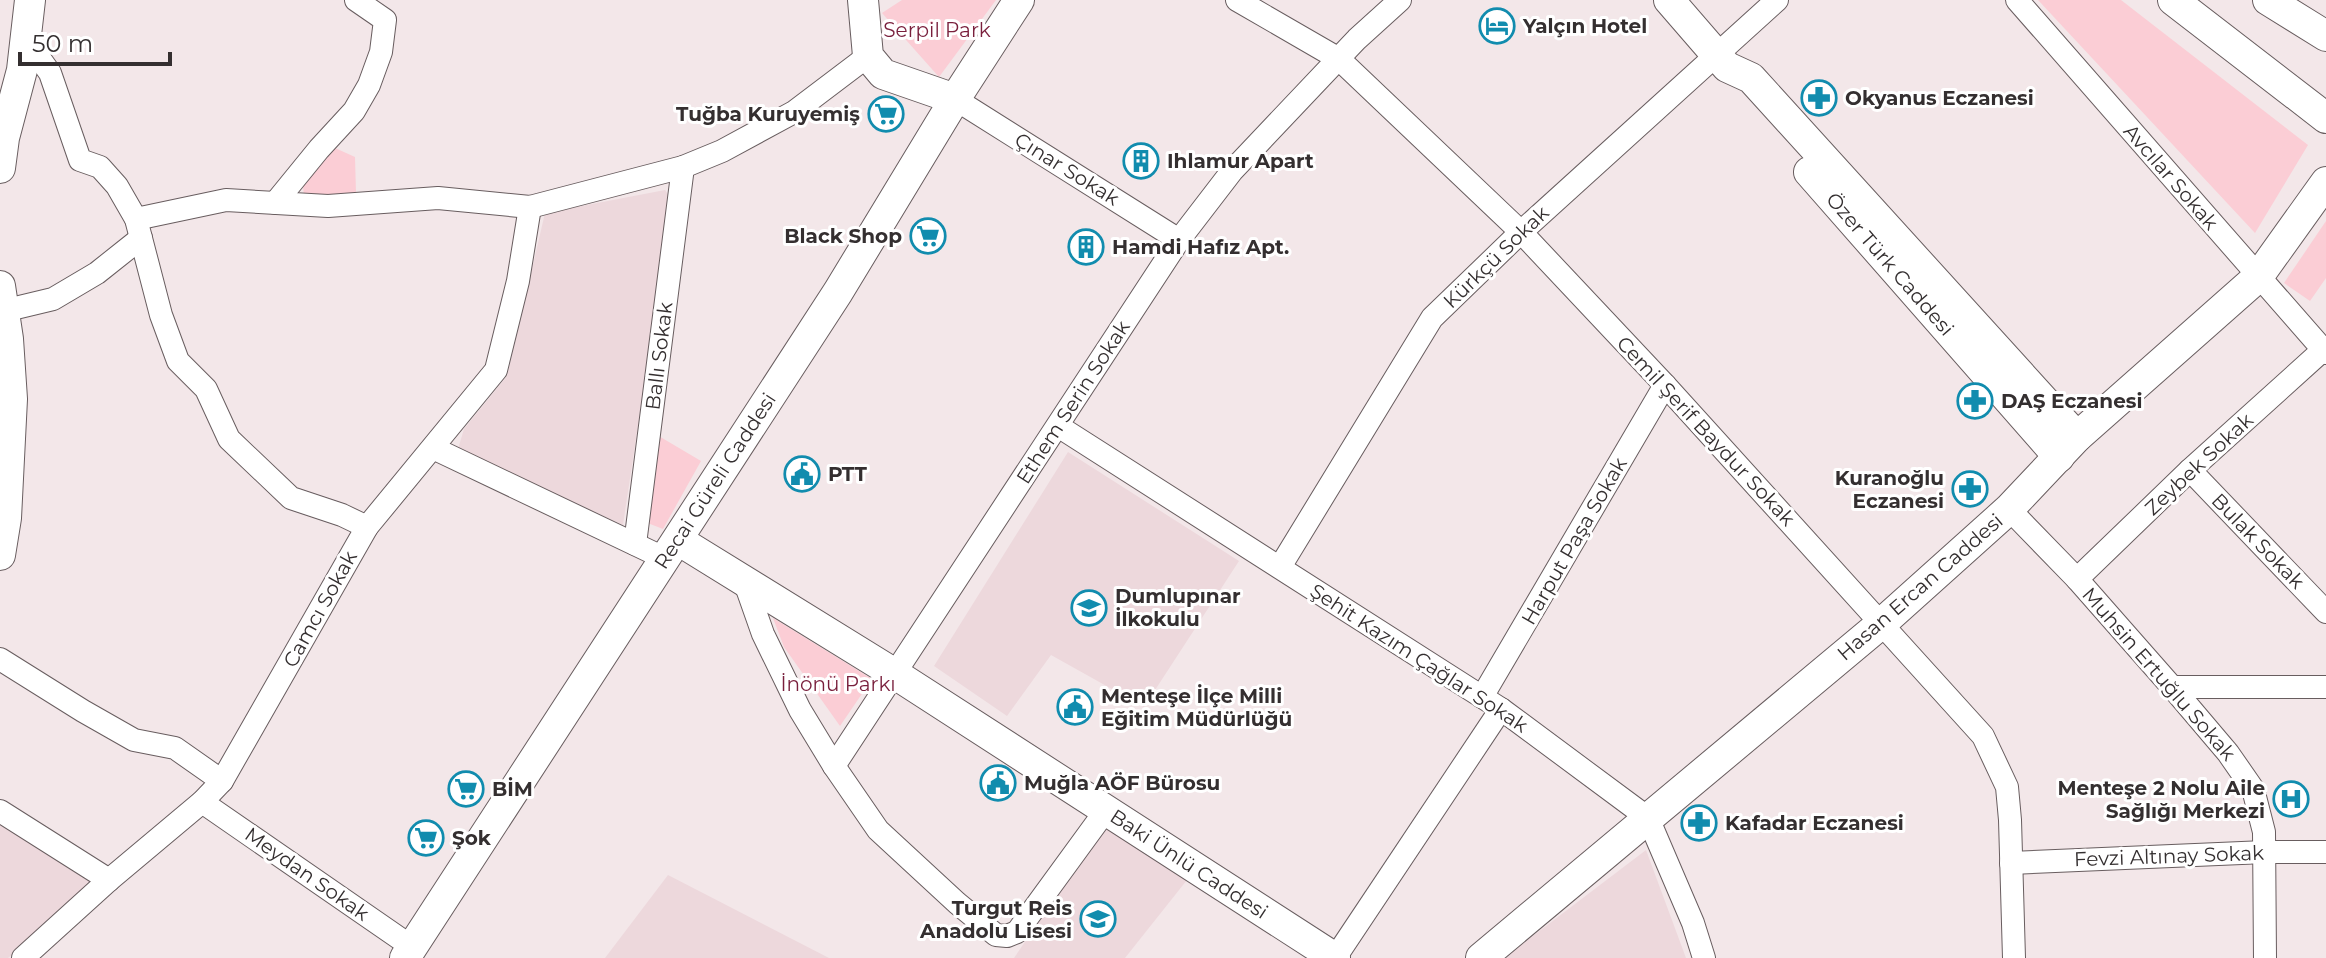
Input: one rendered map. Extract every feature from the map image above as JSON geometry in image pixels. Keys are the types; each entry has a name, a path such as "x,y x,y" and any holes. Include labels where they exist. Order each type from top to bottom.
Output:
{"street":[{"path":"0,168 4,138 22,70 30,0"},
{"path":"275,203 354,111 369,85 381,52 385,20 356,0"},
{"path":"863,0 868,56 883,74 955,99"},
{"name":"Recai Güreli Caddesi","path":"408,952 838,292 1019,0"},
{"name":"Cemil Şerif Baydur Sokak","path":"1237,0 1339,59 1521,232 1665,385 1983,736 2007,787 2014,958"},
{"name":"Ethem Serin Sokak","path":"834,766 1179,240 1232,171 1357,39 1400,0"},
{"name":"Özer Türk Caddesi","path":"1669,0 1722,61 1739,92 2068,447"},
{"name":"Kürkçü Sokak","path":"1280,567 1432,318 1521,232 1722,61 1777,0"},
{"name":"Avcılar Sokak","path":"2017,0 2325,352"},
{"path":"2173,0 2326,118"},
{"path":"2268,0 2326,36"},
{"path":"25,38 50,73 80,160 100,167 117,186 138,229 161,315 178,361 206,389 229,439 291,498 367,527"},
{"path":"0,555 6,518 12,399 2,298 53,299 97,273 138,229 226,200 328,206 438,198 530,207 683,167 722,151 794,112 868,56"},
{"name":"Çınar Sokak","path":"955,99 1179,240"},
{"name":"Ballı Sokak","path":"635,544 683,167"},
{"name":"Hasan Ercan Caddesi","path":"1481,958 1882,623 2009,509 2068,447 2258,277 2326,182"},
{"name":"Camcı Sokak","path":"31,956 109,880 202,802 222,781 367,527 496,370 518,281 530,207"},
{"name":"Zeybek Sokak","path":"2077,579 2190,470 2325,352"},
{"name":"Harput Paşa Sokak","path":"1335,958 1492,703 1665,385"},
{"name":"Şehit Kazım Çağlar Sokak","path":"1058,426 1492,703 1648,818"},
{"path":"433,448 635,544 672,549"},
{"name":"Bulak Sokak","path":"2190,470 2326,612"},
{"name":"Muhsin Ertuğlu Sokak","path":"2009,509 2077,579 2172,687 2228,753 2253,789 2264,832 2265,958"},
{"name":"Baki Ünlü Caddesi","path":"672,549 744,580 1335,958"},
{"path":"744,580 763,634 800,710 878,830 996,935 1007,936 1017,932 1106,810"},
{"path":"0,659 134,740 175,748 222,781"},
{"path":"2172,687 2326,687"},
{"name":"Meydan Sokak","path":"202,802 408,952"},
{"path":"0,811 109,880"},
{"path":"1648,818 1693,923 1704,958"},
{"name":"Fevzi Altınay Sokak","path":"2011,863 2326,852"}],"shaded area":[{"path":"665,190 672,200 623,525 458,449 464,429 507,376 545,213"},
{"name":"Dumlupınar İlkokulu","path":"1068,452 1239,561 1144,707 1051,655 1007,716 934,666"},
{"path":"0,824 93,884 8,958 0,958"},
{"name":"Turgut Reis Anadolu Lisesi","path":"1104,826 1187,880 1125,958 1014,958"},
{"path":"1646,850 1686,958 1504,958"},
{"path":"668,875 829,958 605,958"}],"green space":[{"name":"Serpil Park","path":"902,0 996,0 939,77 882,13"},
{"path":"2038,0 2121,0 2308,145 2255,233"},
{"path":"335,148 355,157 356,193 304,197 303,185"},
{"path":"2326,221 2326,278 2310,301 2284,283"},
{"path":"657,435 701,461 663,529 645,522"},
{"name":"İnönü Parkı","path":"773,618 872,679 840,726 784,647"}],"place":[{"name":"Yalçın Hotel","path":"1497,26"},
{"name":"Okyanus Eczanesi","path":"1819,98"},
{"name":"Tuğba Kuruyemiş","path":"886,114"},
{"name":"Ihlamur Apart","path":"1141,161"},
{"name":"Black Shop","path":"928,236"},
{"name":"Hamdi Hafız Apt.","path":"1086,247"},
{"name":"DAŞ Eczanesi","path":"1975,401"},
{"name":"PTT","path":"802,474"},
{"name":"Kuranoğlu Eczanesi","path":"1970,489"},
{"name":"Dumlupınar İlkokulu","path":"1089,608"},
{"name":"Menteşe İlçe Milli Eğitim Müdürlüğü","path":"1075,707"},
{"name":"Muğla AÖF Bürosu","path":"998,783"},
{"name":"BİM","path":"466,789"},
{"name":"Menteşe 2 Nolu Aile Sağlığı Merkezi","path":"2291,799"},
{"name":"Kafadar Eczanesi","path":"1699,823"},
{"name":"Şok","path":"426,838"},
{"name":"Turgut Reis Anadolu Lisesi","path":"1098,919"}]}
